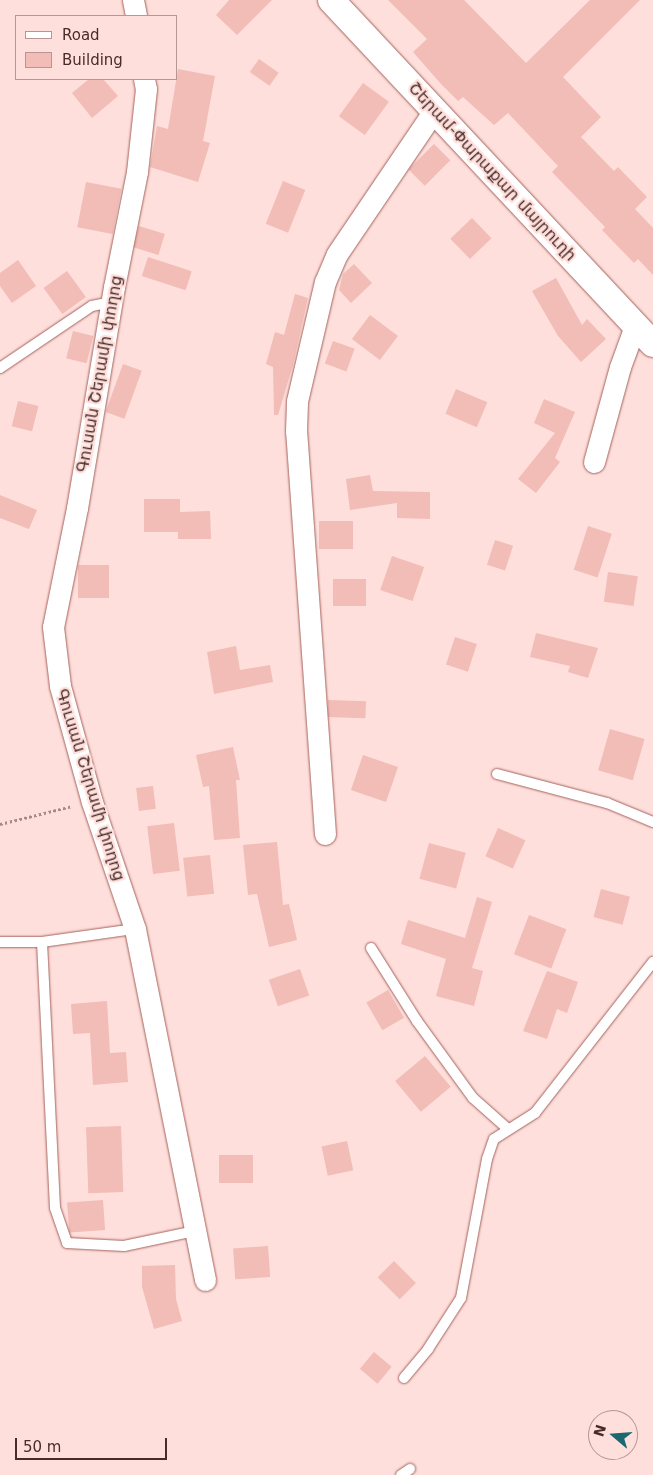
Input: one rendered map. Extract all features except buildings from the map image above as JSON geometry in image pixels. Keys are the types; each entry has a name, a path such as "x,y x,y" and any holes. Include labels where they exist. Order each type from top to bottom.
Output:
{"street":[{"path":"134,0 136,15"},
{"name":"Շերամ-Փարաքար մայրուղի","path":"331,0 644,335"},
{"name":"Գուսան Շերամի փողոց","path":"144,80 146,89 137,172 111,302 77,508 53,627 60,686 92,802 135,929 205,1280"},
{"path":"325,834 296,432 297,401 325,282 337,254 434,111"},
{"path":"594,462 620,367 644,335"}],"lane":[{"path":"0,368 92,306 111,302"},
{"path":"496,774 607,803 653,822"},
{"path":"0,942 42,942 135,929"},
{"path":"42,942 55,1208 67,1243 124,1246 195,1231"},
{"path":"371,948 417,1021 473,1098 508,1129"},
{"path":"404,1378 428,1349 461,1298 486,1159 494,1138 535,1113 653,962"},
{"path":"401,1475 410,1469"}],"path":[{"path":"0,824 92,802"}]}
